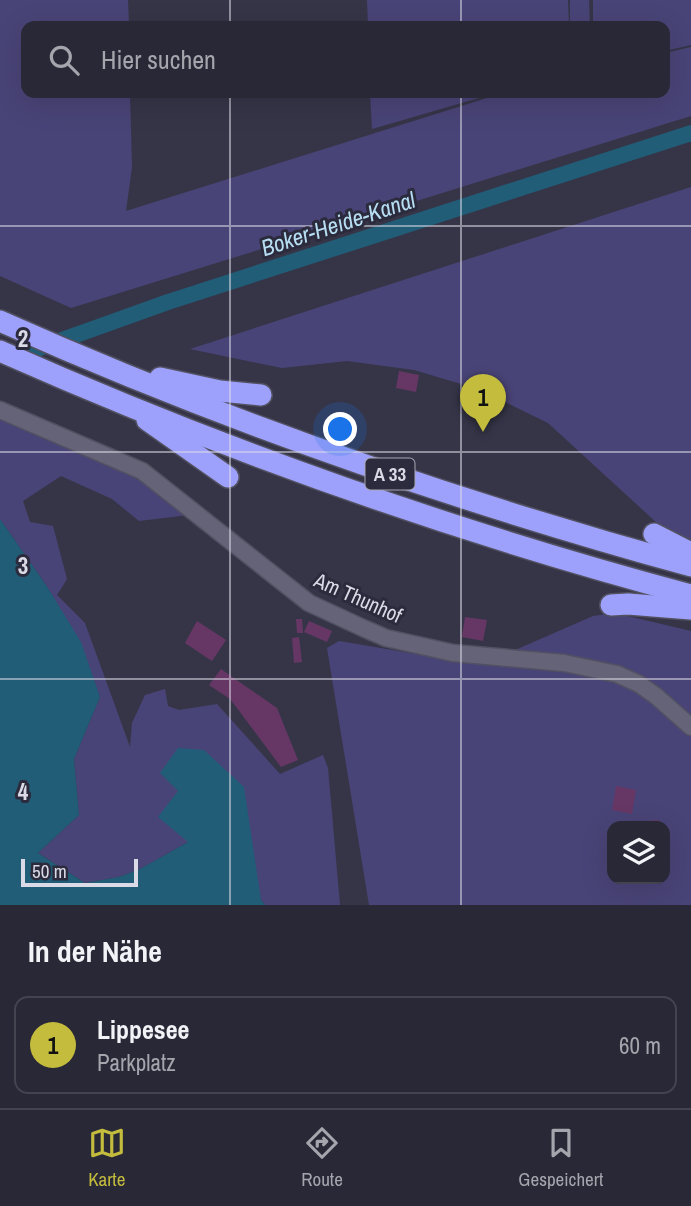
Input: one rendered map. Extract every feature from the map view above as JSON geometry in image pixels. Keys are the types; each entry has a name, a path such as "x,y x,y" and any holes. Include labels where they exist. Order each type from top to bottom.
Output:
{"highway":[{"name":"A 33","path":"0,321 277,434 419,485 691,566"},
{"name":"A 33","path":"1,351 262,458 417,513 691,595"},
{"path":"88,359 220,391 261,396"},
{"path":"119,401 228,477"},
{"path":"654,534 691,554"},
{"path":"611,606 628,604 691,609"}],"street":[{"name":"Am Thunhof","path":"0,410 142,471 309,603 363,628 386,638 453,653 564,663 617,674 656,696 691,727"}],"shaded area":[{"path":"0,0 128,0 129,21 21,21 21,98 130,98 132,167 126,211 487,98 670,98 670,52 691,47 691,116 71,308 0,276"},
{"path":"367,0 568,0 569,21 368,21"},
{"path":"570,0 589,0 590,21 570,21"},
{"path":"593,0 691,0 691,45 670,50 670,21 593,21"},
{"path":"370,98 479,98 372,129"},
{"path":"691,187 691,540 670,535 548,423 478,389 414,370 347,361 282,368 190,349"},
{"path":"0,417 137,476 189,515 139,521 112,499 61,476 23,501 30,522 53,526 67,579 57,595 85,623 130,747 132,723 145,695 165,689 168,706 179,710 217,704 280,774 323,755 328,768 340,905 265,905 179,791 188,842 140,869 119,877 85,883 38,853 79,815 74,759 100,697 80,642 46,585 0,519"},
{"path":"615,613 691,631 691,905 369,905 327,648 339,641 440,658 513,651 593,616"}],"water":[{"path":"0,519 46,585 81,642 100,697 74,759 79,815 38,853 85,883 119,877 140,869 188,842 158,817 178,791 160,773 178,748 204,750 244,787 261,900 265,905 0,905"}],"building":[{"path":"399,371 419,375 416,392 396,388"},
{"path":"465,617 487,620 483,641 462,637"},
{"path":"296,619 302,619 303,633 297,633"},
{"path":"197,621 226,640 212,661 185,643"},
{"path":"309,621 332,631 327,642 304,632"},
{"path":"299,637 302,662 294,663 292,638"},
{"path":"221,669 277,708 298,760 281,767 230,699 209,685"},
{"path":"616,786 636,790 632,814 612,810"}],"waterway":[{"name":"Boker-Heide-Kanal","path":"9,359 168,302 691,133"}],"place":[{"name":"Lippesee","path":"483,432"}]}
